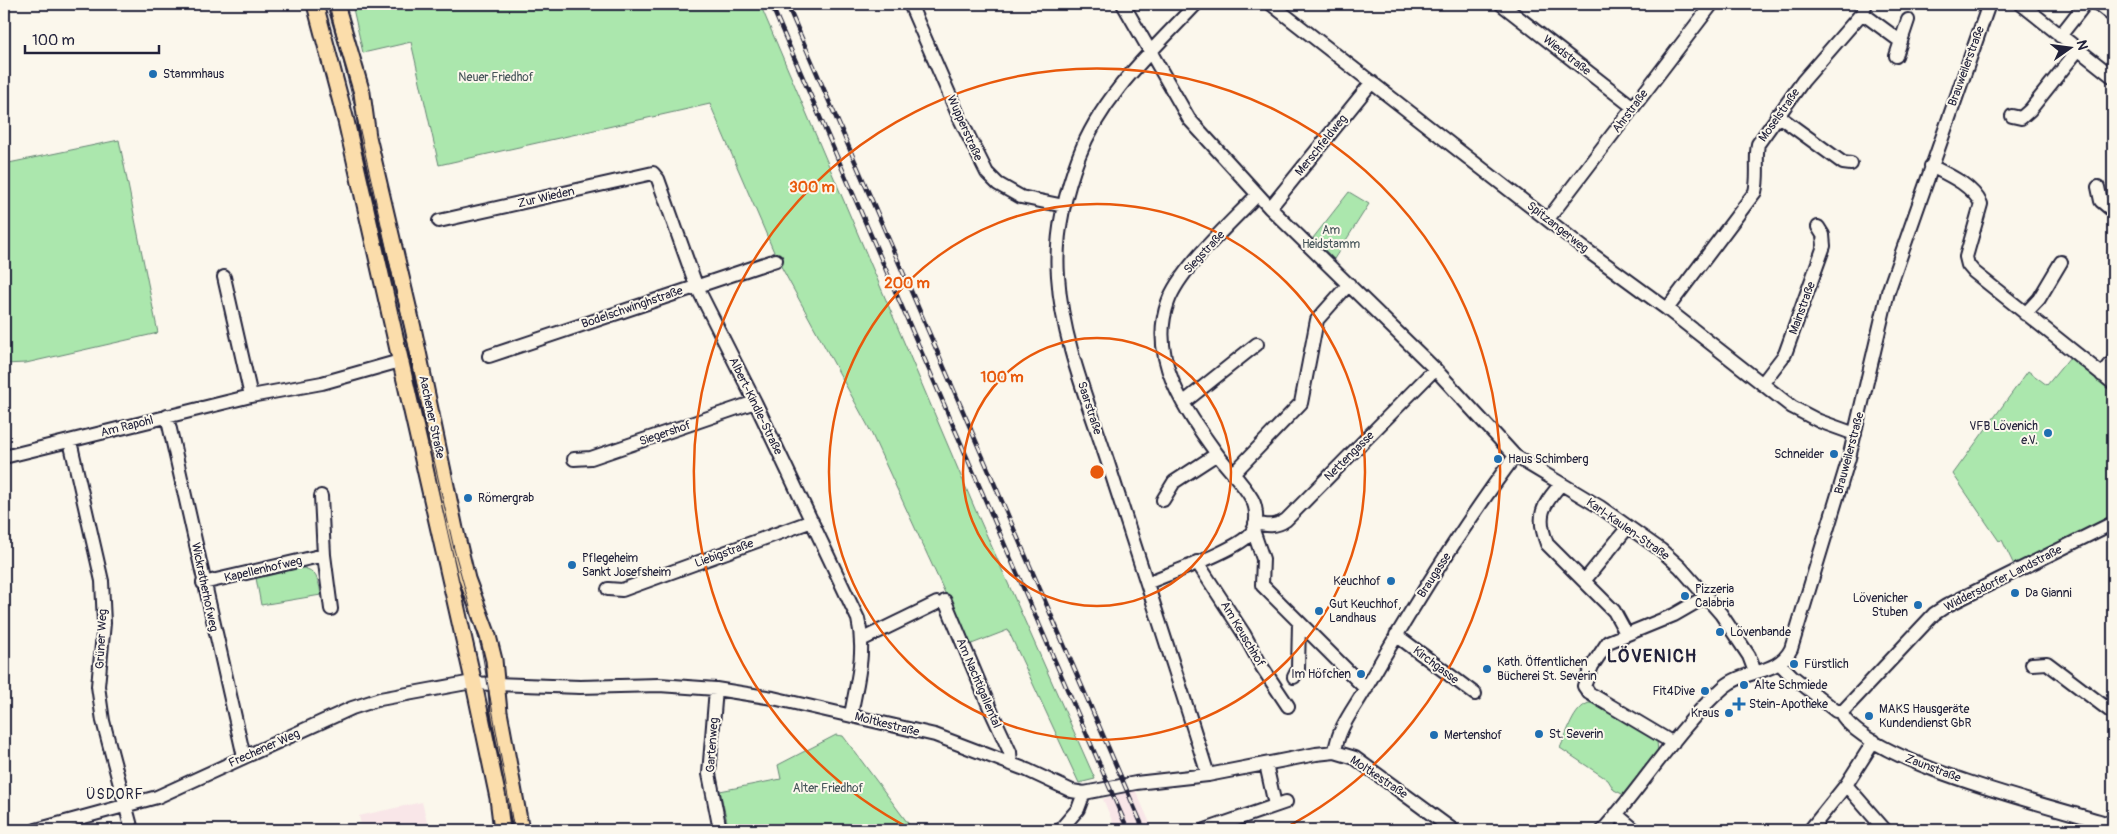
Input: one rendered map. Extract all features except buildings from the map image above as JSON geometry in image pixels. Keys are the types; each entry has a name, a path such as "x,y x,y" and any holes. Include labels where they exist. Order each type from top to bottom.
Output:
{"main road":[{"name":"Aachener Straße","path":"315,4 364,199 474,684 498,798 502,830"},
{"name":"Aachener Straße","path":"336,4 364,104 368,137 417,345 467,579 490,644 497,684 499,712 521,830"},
{"path":"336,87 340,79 348,78 364,104"},
{"path":"400,360 408,356 417,345"},
{"path":"400,360 410,362 423,378"}],"street":[{"name":"Wupperstraße","path":"910,4 964,127 987,173 1008,191 1020,197 1064,206"},
{"path":"1123,4 1189,119 1257,195 1435,369 1515,456"},
{"name":"Saarstraße","path":"1196,4 1126,79 1105,107 1079,155 1064,206 1059,236 1058,274 1061,309 1079,374 1208,775"},
{"name":"Spitzangerweg","path":"1271,4 1762,384 1804,414 1855,434"},
{"name":"Wiedstraße","path":"1501,4 1633,107"},
{"name":"Ahrstraße","path":"1548,219 1712,4"},
{"name":"Brauweilerstraße","path":"1779,663 1790,652 1855,434 1888,292 1930,166 1989,4"},
{"path":"2021,4 2113,77"},
{"path":"2060,36 2085,4"},
{"path":"2098,4 2113,16"},
{"path":"1864,8 1900,41"},
{"name":"Moselstraße","path":"1667,309 1755,192 1758,181 1756,154 1758,144 1803,81 1864,8"},
{"path":"1896,56 1908,20"},
{"path":"2012,116 2021,118 2030,110 2078,50"},
{"name":"Merschfeldweg","path":"1270,208 1372,82"},
{"path":"1777,115 1843,163 1851,164"},
{"path":"1930,166 1953,176 1977,196 1981,204 1980,214 1968,249 1968,264 2025,314 2113,383"},
{"name":"Zur Wieden","path":"439,221 653,173"},
{"name":"Albert-Kindle-Straße","path":"653,173 658,179 696,285 755,402 858,619 863,638 862,654 851,715"},
{"path":"2098,187 2101,201 2113,211"},
{"name":"Siegstraße","path":"1257,195 1188,268 1168,301 1161,335 1162,352 1173,384 1183,403 1217,454 1252,499 1256,516 1254,527 1264,559 1260,582 1299,623"},
{"name":"Mainstraße","path":"1762,384 1785,354 1792,338 1824,246 1823,235 1818,227"},
{"name":"Bodelschwinghstraße","path":"489,356 696,285 776,260"},
{"path":"2025,314 2042,294 2061,262"},
{"path":"224,277 251,396"},
{"path":"1233,474 1302,403 1317,320 1349,284"},
{"path":"1183,403 1257,344"},
{"name":"Am Rapohl","path":"4,457 251,396 322,383 400,360"},
{"path":"2102,375 2113,361"},
{"name":"Nettengasse","path":"1254,527 1279,525 1286,520 1435,369"},
{"name":"Siegershof","path":"574,459 591,458 755,402"},
{"name":"Wickratherhofweg","path":"167,416 203,583 244,757"},
{"name":"Grüner Weg","path":"70,440 102,581 104,623 98,686 103,721 132,830"},
{"path":"1163,500 1167,489 1174,482 1217,454"},
{"name":"Karl-Kaulen-Straße","path":"1515,456 1600,507 1661,550 1707,596 1749,656 1755,672"},
{"name":"Braugasse","path":"1335,752 1342,726 1366,690 1396,635 1492,486 1515,456"},
{"path":"1561,484 1544,504 1542,532 1547,544 1585,580 1614,612 1626,634"},
{"path":"320,496 324,555 331,609"},
{"name":"Liebigstraße","path":"608,589 622,590 812,521"},
{"name":"Widdersdorfer Landstraße","path":"1840,711 1849,704 1934,614 1946,606 2113,523"},
{"path":"1147,583 1241,542 1254,527"},
{"path":"1585,580 1628,527"},
{"name":"Kapellenhofweg","path":"203,583 324,555"},
{"name":"Am Keuschhof","path":"1197,562 1244,634 1262,668 1288,706"},
{"path":"1673,743 1586,690 1584,686 1603,647 1614,638 1674,615 1707,596"},
{"name":"Am Nachtigallental","path":"863,638 941,602 1010,752 1011,764"},
{"path":"1294,677 1298,669 1299,623"},
{"path":"1299,623 1366,690"},
{"name":"Kirchgasse","path":"1396,635 1475,694"},
{"path":"1603,830 1673,743 1722,689 1735,678 1779,663"},
{"name":"Zaunstraße","path":"1779,663 1792,676 1836,711 1840,711 1849,725 1897,754 1955,777 2099,826 2113,825"},
{"path":"2032,664 2047,663 2113,713"},
{"name":"Frechener Weg","path":"36,830 157,797 352,708 380,699 474,684 497,684"},
{"name":"Moltkestraße","path":"497,684 580,687 659,685 716,689 773,698 935,735 1011,764 1072,791 1084,793 1136,783 1208,775 1335,752 1346,754 1362,762 1453,830"},
{"name":"Gartenweg","path":"716,689 709,774 720,830"},
{"path":"1810,830 1846,785 1874,741"},
{"path":"1205,830 1281,804 1266,764"},
{"path":"1846,785 1885,830"},
{"path":"1060,830 1078,809 1084,793"},
{"path":"1616,814 1636,830"}],"shaded area":[{"path":"1135,789 1153,830 1116,830 1103,799"},
{"path":"422,802 429,830 362,830 359,816"}],"green space":[{"name":"Neuer Friedhof","path":"352,4 760,4 975,509 1095,779 1079,783 1008,630 969,645 868,426 777,259 710,104 439,165 411,42 363,53"},
{"path":"119,140 158,333 26,363 4,364 4,164"},
{"name":"Am Heidstamm","path":"1349,192 1369,204 1334,259 1313,238"},
{"name":"VFB Lövenich e.V.","path":"2070,357 2113,392 2113,515 2014,565 2002,540 1999,541 1953,474 2028,371 2047,385"},
{"path":"304,568 313,572 318,580 321,595 261,605 256,578"},
{"path":"1595,703 1657,741 1658,752 1624,795 1614,790 1608,780 1560,748 1575,716 1583,706"},
{"name":"Alter Friedhof","path":"836,735 843,736 913,830 729,830 720,791 781,779 778,765"}],"tram line":[{"path":"329,4 354,104 454,549 481,647 514,830"}],"railway":[{"path":"771,4 1128,830"},
{"path":"787,4 1144,830"}],"place":[{"name":"Stammhaus","path":"153,74"},
{"name":"VFB Lövenich e.V.","path":"2048,433"},
{"name":"Schneider","path":"1834,454"},
{"name":"Haus Schimberg","path":"1498,459"},
{"name":"Römergrab","path":"468,498"},
{"name":"Pflegeheim Sankt Josefsheim","path":"572,565"},
{"name":"Keuchhof","path":"1391,581"},
{"name":"Da Gianni","path":"2015,593"},
{"name":"Pizzeria Calabria","path":"1685,596"},
{"name":"Lövenicher Stuben","path":"1918,605"},
{"name":"Gut Keuchhof, Landhaus","path":"1319,611"},
{"name":"Lövenbande","path":"1720,632"},
{"name":"Fürstlich","path":"1794,664"},
{"name":"Kath. Öffentlichen Bücherei St. Severin","path":"1487,669"},
{"name":"Im Höfchen","path":"1361,674"},
{"name":"Alte Schmiede","path":"1744,685"},
{"name":"Fit4Dive","path":"1705,691"},
{"name":"Stein-Apotheke","path":"1739,704"},
{"name":"Kraus","path":"1729,713"},
{"name":"MAKS Hausgeräte Kundendienst GbR","path":"1869,716"},
{"name":"St. Severin","path":"1539,734"},
{"name":"Mertenshof","path":"1434,735"}],"district":[{"name":"LÖVENICH","path":"1652,656"},
{"name":"ÜSDORF","path":"115,794"}]}
